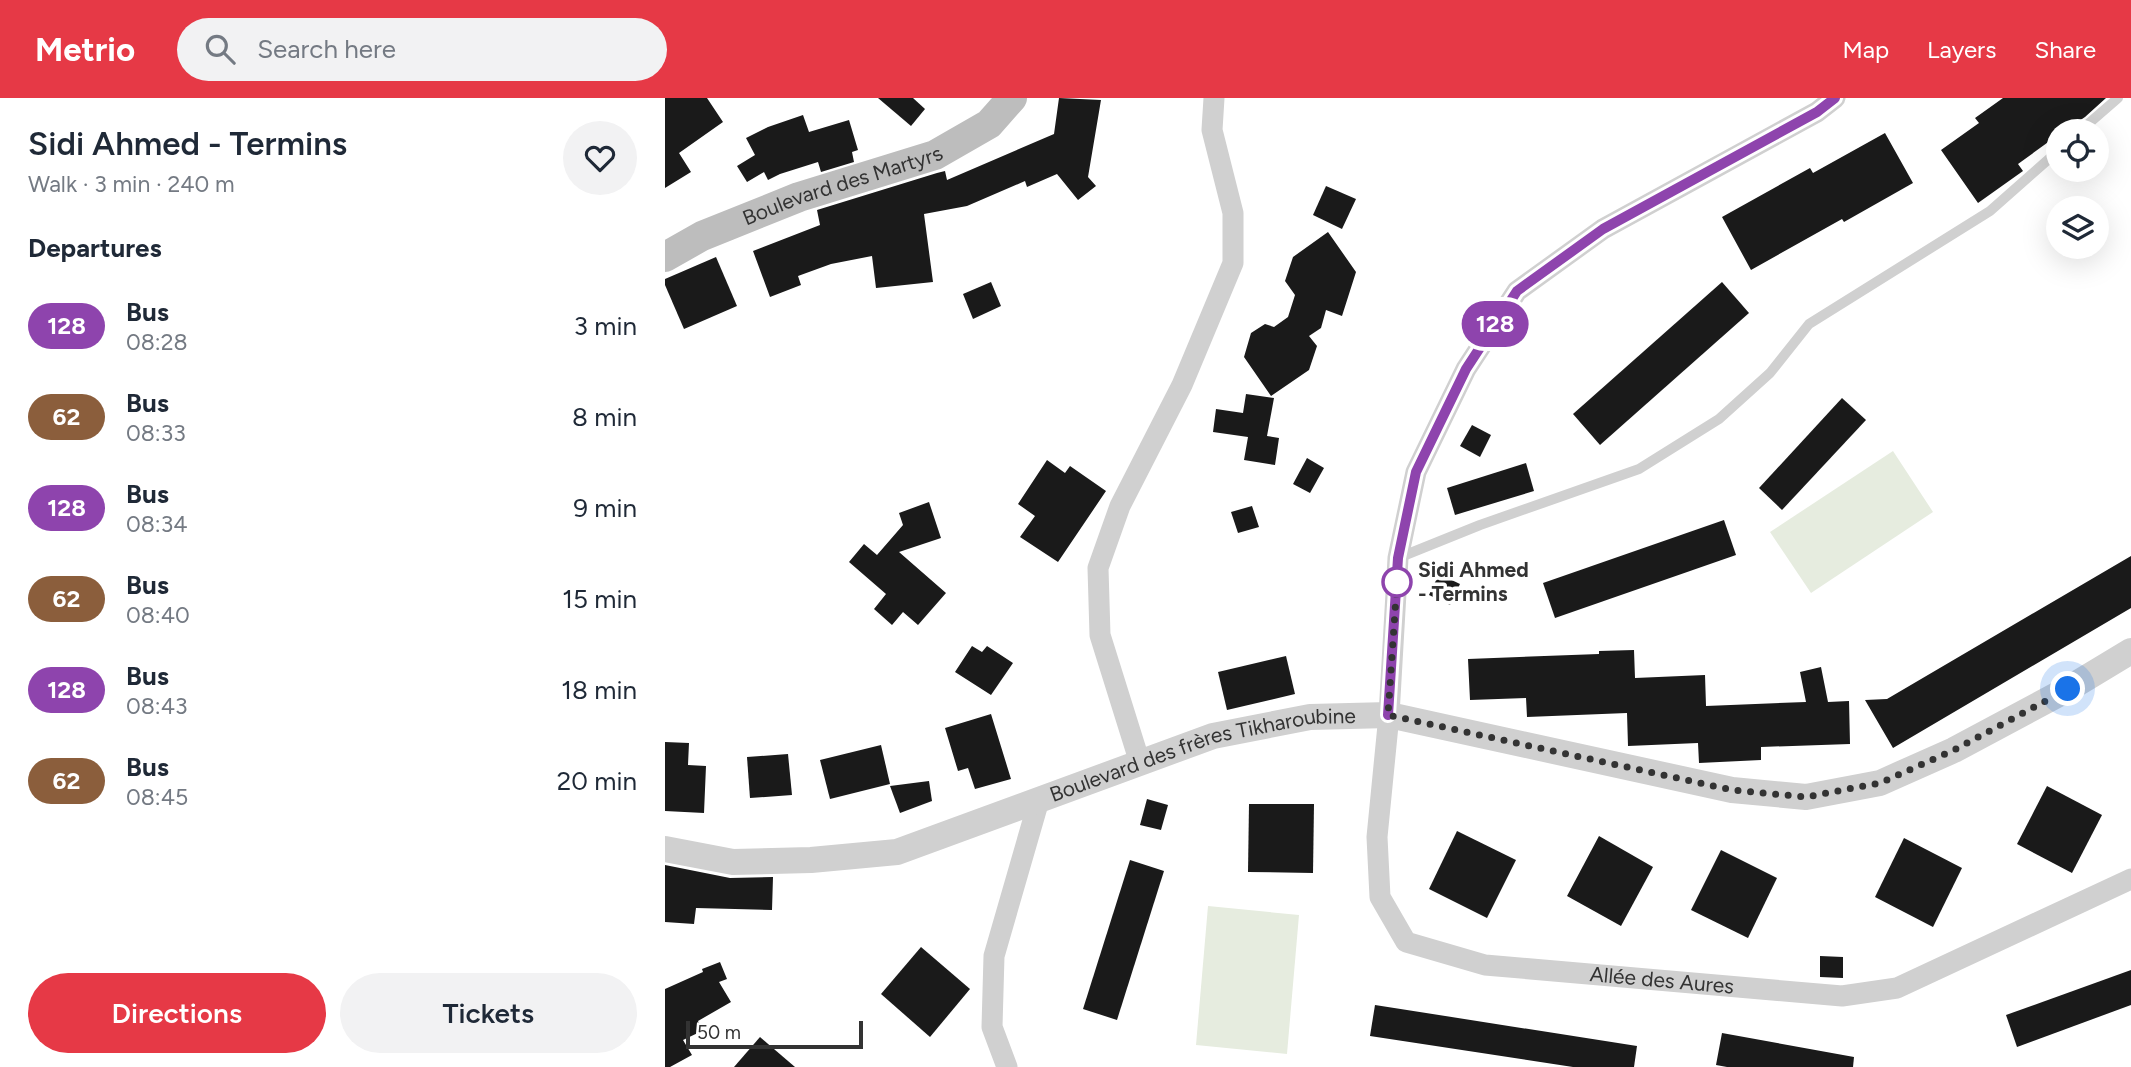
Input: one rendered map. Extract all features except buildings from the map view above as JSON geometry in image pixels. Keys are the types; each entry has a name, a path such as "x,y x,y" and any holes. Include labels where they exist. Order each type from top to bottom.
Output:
{"main road":[{"name":"Boulevard des Martyrs","path":"665,257 702,236 799,197 935,155 989,124 1012,98"}],"street":[{"path":"1140,763 1100,635 1098,568 1120,506 1182,384 1233,263 1233,213 1212,130 1214,98"},
{"name":"Allée des Aures","path":"1835,98 1817,112 1603,229 1517,291 1466,369 1416,472 1398,558 1377,837 1380,897 1406,942 1485,965 1842,996 1897,988 2131,879"},
{"name":"Boulevard des frères Tikharoubine","path":"665,849 733,862 811,860 897,852 1213,736 1310,717 1388,715 1732,790 1806,797 1880,783 1954,750 2068,689 2131,651"},
{"path":"1007,1067 992,1027 994,956 1039,800"}],"lane":[{"path":"2093,119 2117,98"},
{"path":"1398,558 1493,520 1639,469 1719,419 1770,373 1809,324 1990,211 2046,162"}],"shaded area":[{"path":"1893,451 1933,512 1811,593 1770,532"},
{"path":"1208,906 1299,915 1287,1054 1196,1045"}],"bus line":[{"name":"128","path":"1388,715 1398,558 1416,472 1466,369 1517,291 1603,229 1817,112 1835,98"}],"place":[{"name":"Sidi Ahmed - Termins","path":"1397,582"}],"route":[{"path":"1397,582 1388,715 1732,790 1806,797 1880,783 1954,750 2068,689"}]}
